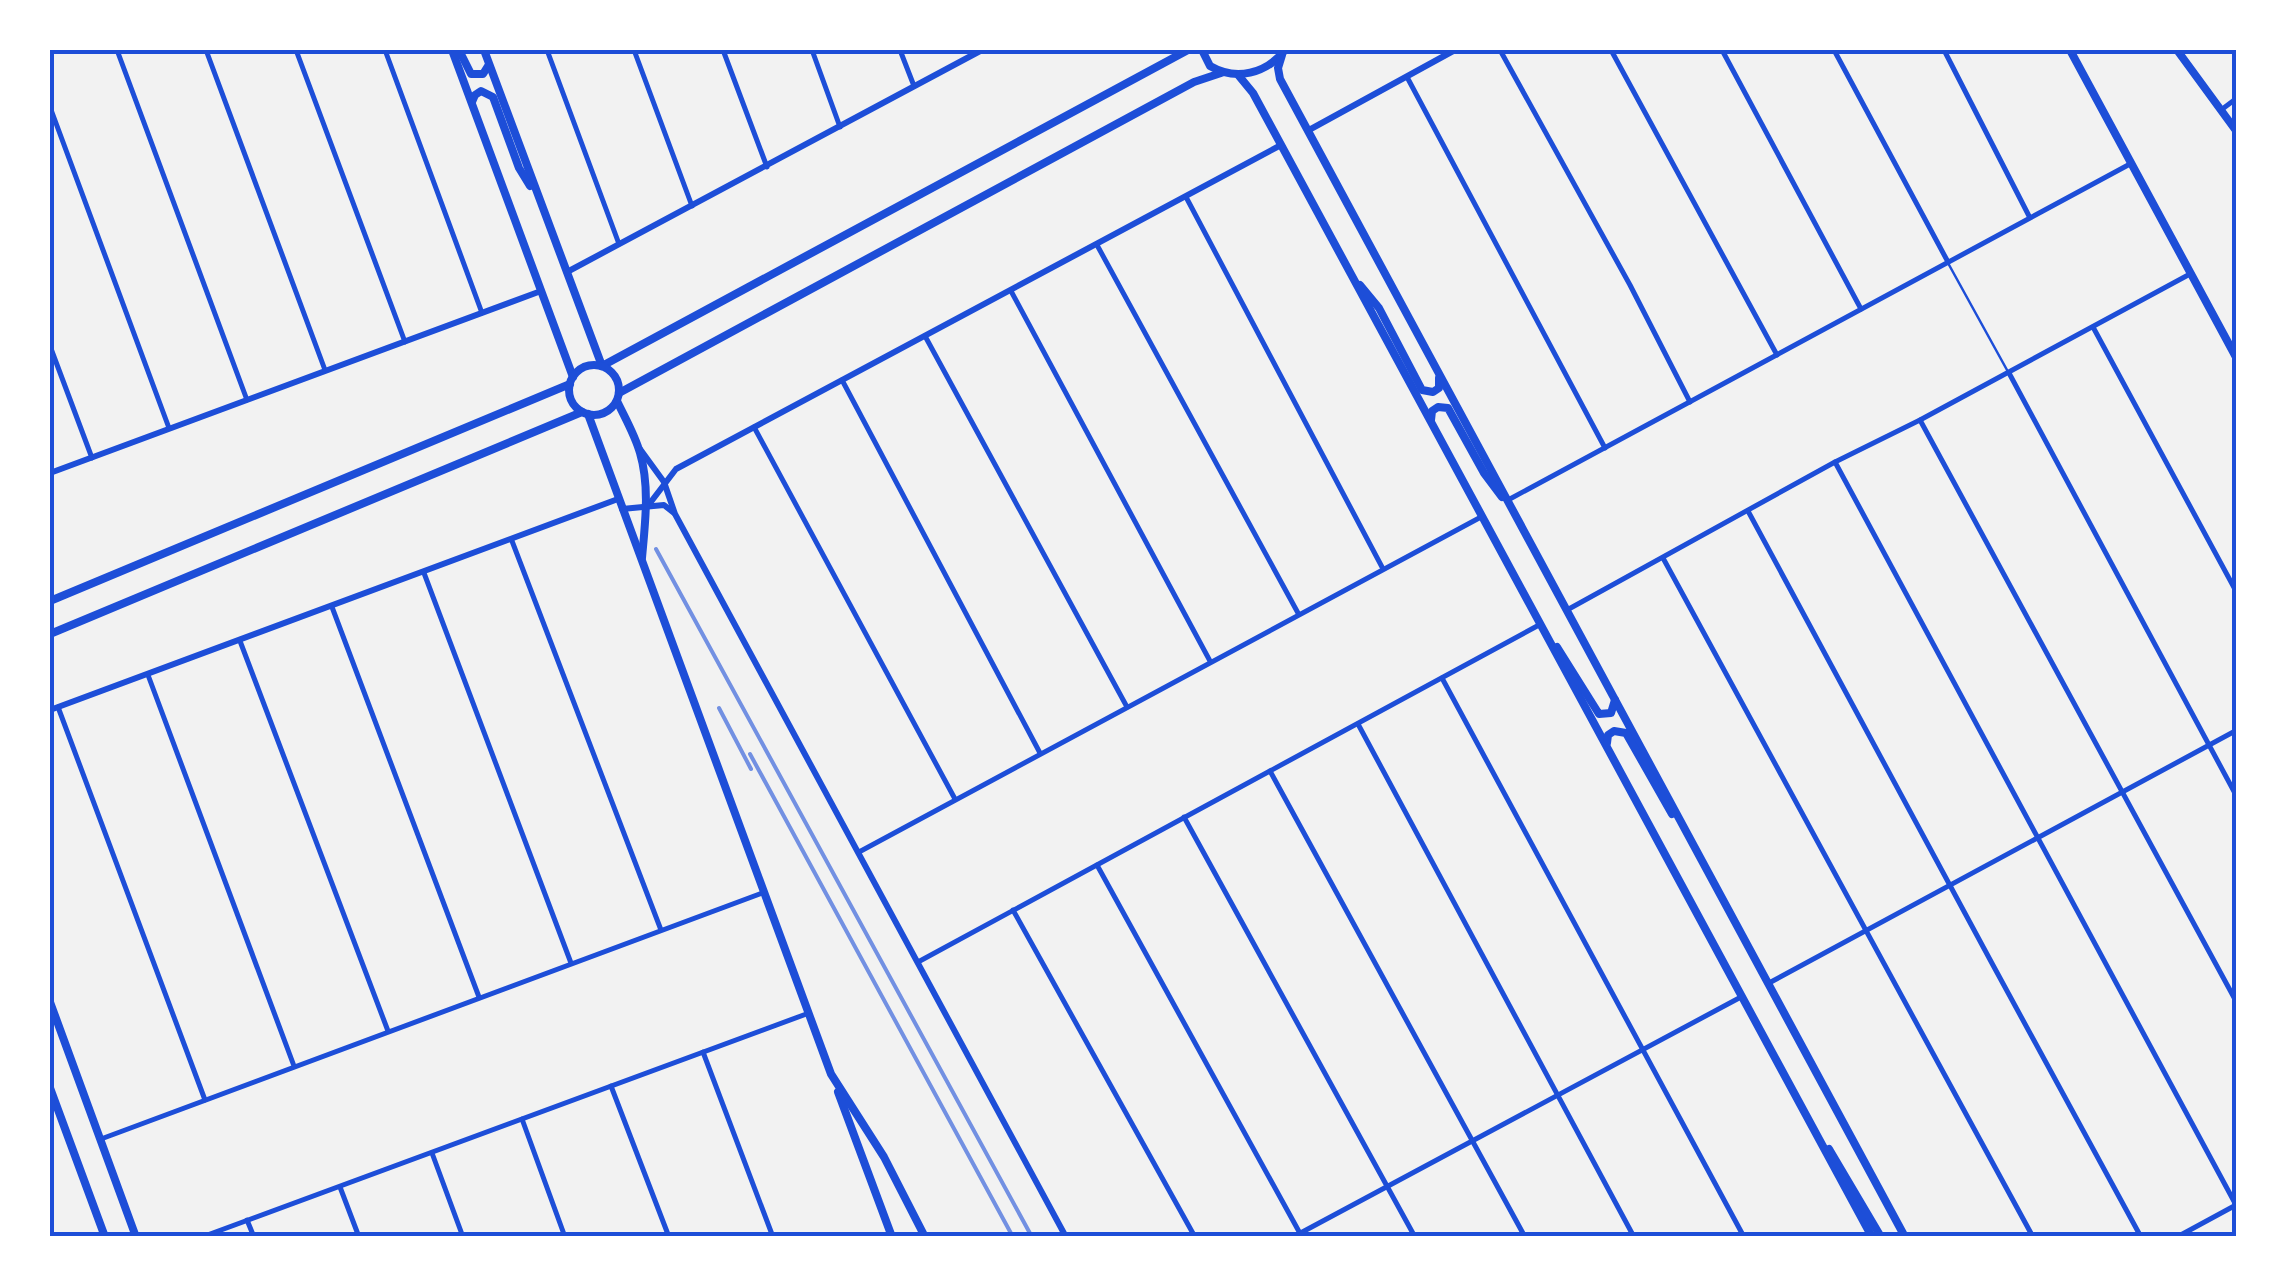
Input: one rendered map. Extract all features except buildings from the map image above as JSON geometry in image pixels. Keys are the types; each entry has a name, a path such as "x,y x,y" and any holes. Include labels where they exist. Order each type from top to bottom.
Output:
{"main road":[{"path":"455,50 474,76 486,72 488,62"},
{"path":"455,50 571,380 572,403 584,413 892,1237"},
{"path":"484,50 602,366 617,378 618,397 639,448 646,508 641,563"},
{"path":"50,601 571,380 583,367 602,366 1188,50"},
{"path":"1202,50 1210,66 1239,76 1264,67 1283,52"},
{"path":"2070,50 2237,359"},
{"path":"2177,50 2237,132"},
{"path":"1283,52 1278,68 1280,79 1903,1237"},
{"path":"50,634 584,413 603,414 618,397 1194,82 1222,72"},
{"path":"1239,76 1253,92 1872,1237"},
{"path":"472,105 478,92 485,91 493,97 519,168 540,202"},
{"path":"1348,270 1379,308 1426,392 1439,388 1437,368"},
{"path":"1430,421 1432,411 1448,408 1484,473 1517,516"},
{"path":"1543,628 1567,659 1599,714 1611,714 1615,699"},
{"path":"1608,748 1606,739 1614,731 1626,733 1661,799 1689,838"},
{"path":"50,1002 136,1237"},
{"path":"831,1074 884,1158 926,1237"},
{"path":"50,1088 105,1237"},
{"path":"1811,1125 1842,1168 1881,1237"}],"street":[{"path":"117,50 247,400"},
{"path":"206,50 326,370"},
{"path":"296,50 405,342"},
{"path":"385,50 482,314"},
{"path":"546,50 620,247"},
{"path":"634,50 692,206"},
{"path":"724,50 767,167"},
{"path":"812,50 840,127"},
{"path":"900,50 914,86"},
{"path":"567,272 982,50"},
{"path":"1309,130 1456,50"},
{"path":"1500,50 1690,402"},
{"path":"1610,50 1777,355"},
{"path":"1722,50 1861,309"},
{"path":"1834,50 1948,262"},
{"path":"1944,50 2030,217"},
{"path":"1406,77 1605,448"},
{"path":"2221,110 2237,98"},
{"path":"50,107 170,429"},
{"path":"651,464 665,472 676,469 1280,144"},
{"path":"1508,500 2131,164"},
{"path":"1186,197 1382,567"},
{"path":"1097,245 1298,613"},
{"path":"1567,610 1835,462 2190,274"},
{"path":"50,473 541,291"},
{"path":"1010,291 1210,661"},
{"path":"2093,327 2237,593"},
{"path":"925,336 1128,708"},
{"path":"50,346 92,458"},
{"path":"2009,373 2237,797"},
{"path":"842,380 1041,754"},
{"path":"1920,420 2237,1003"},
{"path":"754,427 955,799"},
{"path":"639,448 664,482 675,514 1066,1237"},
{"path":"1835,462 2237,1204 2177,1237"},
{"path":"646,508 676,469"},
{"path":"205,1100 54,709 618,503 646,508 664,505 675,514"},
{"path":"1748,511 2141,1237"},
{"path":"858,852 1481,517"},
{"path":"512,541 661,931"},
{"path":"1663,558 2032,1237"},
{"path":"424,573 572,964"},
{"path":"332,607 480,997"},
{"path":"918,962 1442,678 1543,628"},
{"path":"240,641 388,1032"},
{"path":"148,675 294,1066"},
{"path":"1442,678 1744,1237"},
{"path":"1358,724 1634,1237"},
{"path":"1769,983 2237,730"},
{"path":"1270,771 1525,1237"},
{"path":"1184,818 1415,1237"},
{"path":"1097,865 1298,1236 1741,997"},
{"path":"101,1139 765,892"},
{"path":"1013,910 1194,1237"},
{"path":"202,1237 810,1013"},
{"path":"703,1052 774,1237"},
{"path":"611,1086 669,1237"},
{"path":"522,1119 565,1237"},
{"path":"432,1153 463,1237"},
{"path":"340,1186 359,1237"},
{"path":"247,1220 254,1237"}],"lane":[{"path":"1948,262 2009,373"}],"railway":[{"path":"656,549 1032,1237"},
{"path":"719,708 751,769"},
{"path":"750,754 1013,1237"}]}
